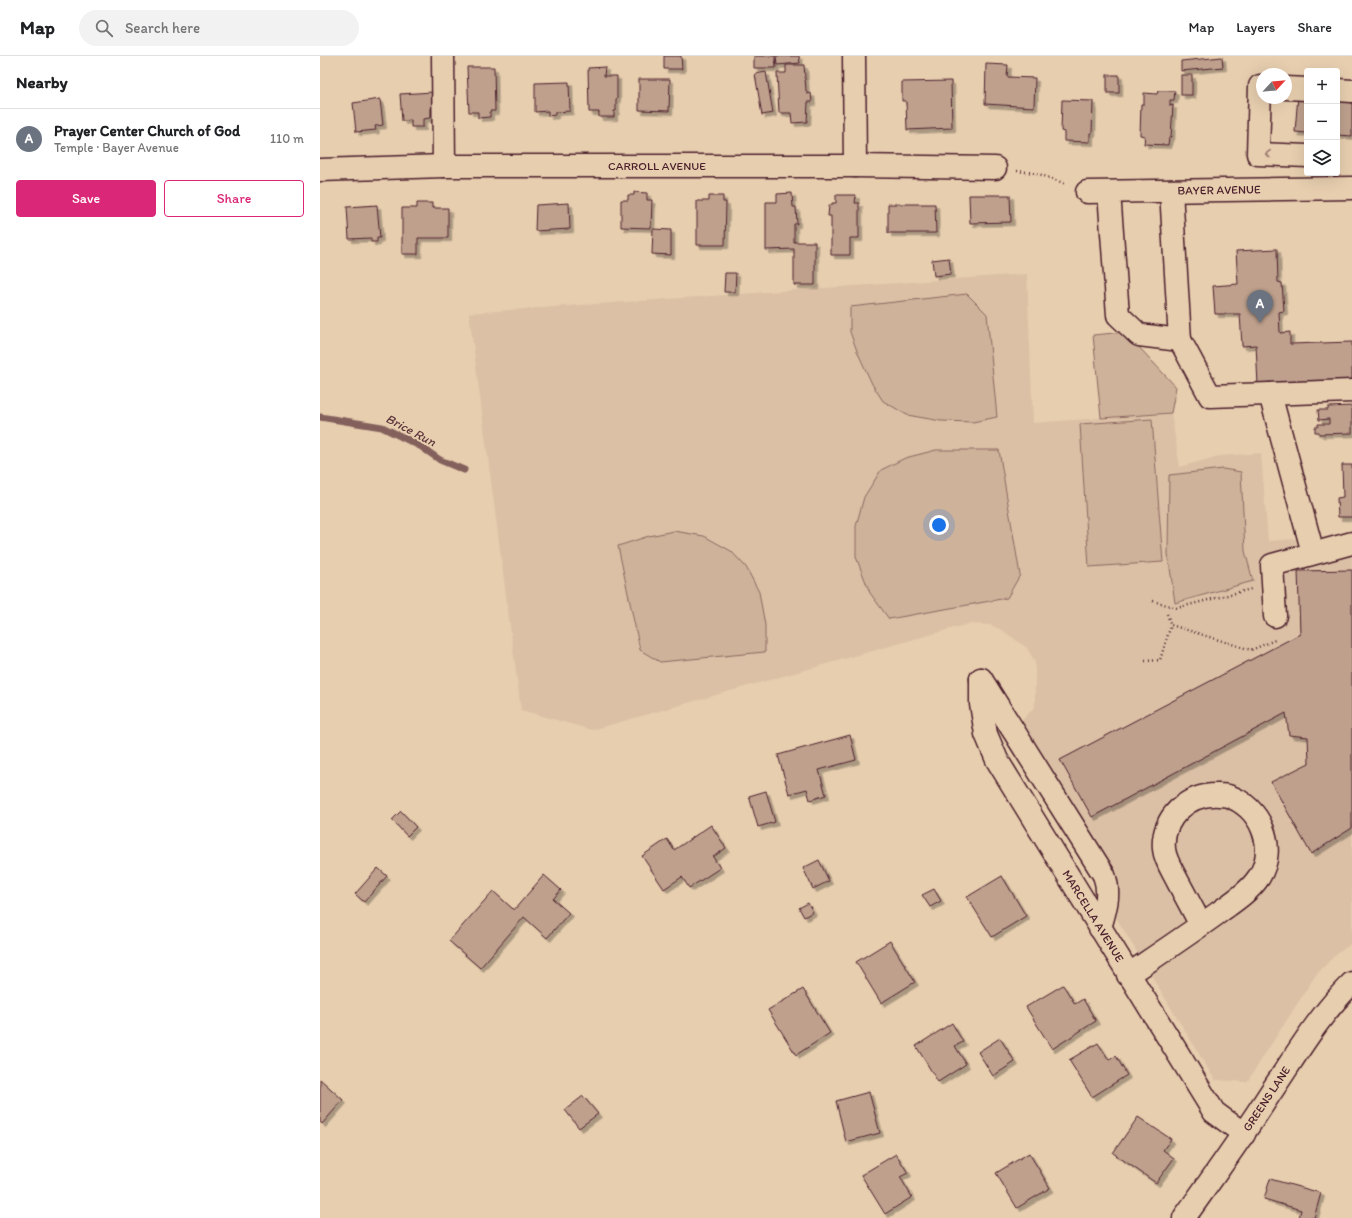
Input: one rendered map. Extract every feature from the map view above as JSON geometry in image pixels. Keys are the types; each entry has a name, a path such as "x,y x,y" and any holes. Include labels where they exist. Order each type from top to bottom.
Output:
{"street":[{"path":"443,56 444,166"},
{"path":"854,56 855,166"},
{"path":"1292,88 1304,89"},
{"path":"1340,90 1352,91"},
{"path":"1259,104 1258,154 1304,156"},
{"name":"CARROLL AVENUE","path":"320,170 444,166 855,166 995,168"},
{"name":"BAYER AVENUE","path":"1087,192 1171,191 1345,183"},
{"path":"1171,191 1180,340 1210,396 1352,391"},
{"path":"1108,192 1118,315 1139,335 1180,340"},
{"path":"1270,394 1313,554"},
{"path":"1275,616 1272,565 1352,543"},
{"name":"MARCELLA AVENUE","path":"1100,928 1108,896 1107,884 1104,875 981,679 981,704 986,734 997,760 1128,975 1214,1112 1244,1134"},
{"path":"1128,975 1201,925 1247,891 1259,876 1266,861 1268,846 1266,835 1255,815 1244,804 1227,795 1212,794 1201,796 1189,801 1177,811 1169,821 1165,836 1164,850 1168,861 1201,925"},
{"name":"GREENS LANE","path":"1184,1218 1244,1134 1317,1023 1338,996 1352,983"}],"path":[{"path":"995,168 1036,173 1087,192"},
{"path":"1153,601 1177,608 1273,583"},
{"path":"1145,662 1160,660 1171,626 1168,614"},
{"path":"1171,626 1251,650 1275,640 1275,616"}],"shaded area":[{"path":"1027,274 1033,423 1171,413 1180,467 1219,456 1261,453 1268,541 1342,536 1352,533 1352,943 1333,957 1315,976 1247,1082 1215,1080 1009,742 1024,718 1035,707 1035,662 1027,648 1002,630 990,625 968,624 592,730 521,710 469,313"},
{"path":"967,294 987,314 997,417 973,422 941,421 907,415 883,401 872,384 850,332 850,307"},
{"path":"1125,332 1176,387 1171,413 1101,418 1093,335"},
{"path":"1152,419 1163,562 1089,567 1080,424"},
{"path":"936,450 999,450 1020,575 1007,598 889,619 870,593 856,557 856,526 864,497 881,470 905,458"},
{"path":"1223,469 1241,472 1245,551 1253,581 1175,603 1168,554 1169,475"},
{"path":"674,531 704,536 731,551 746,567 759,592 765,625 765,652 660,662 640,650 618,546 649,536"}],"building":[{"path":"664,56 681,56 682,69 664,69"},
{"path":"754,56 775,56 776,68 754,68"},
{"path":"776,56 799,56 800,63 777,65"},
{"path":"1222,57 1223,67 1181,71 1181,61"},
{"path":"986,64 1008,65 1007,77 1035,78 1034,107 985,104"},
{"path":"786,65 804,65 806,91 807,94 811,93 812,102 808,102 807,122 792,123 791,113 779,113 777,73 786,73"},
{"path":"467,67 494,67 495,111 490,111 490,117 478,118 478,112 469,112"},
{"path":"605,67 604,76 617,76 617,98 614,117 599,117 599,112 589,112 588,68"},
{"path":"766,72 773,113 762,115 755,74"},
{"path":"1107,75 1119,75 1119,93 1107,93"},
{"path":"1181,75 1192,75 1192,95 1181,95"},
{"path":"639,79 670,79 669,111 639,110"},
{"path":"951,81 952,128 907,130 906,101 902,101 902,82"},
{"path":"569,82 570,111 555,112 555,115 548,116 548,111 535,112 535,83"},
{"path":"1158,91 1175,91 1174,100 1170,100 1170,106 1173,105 1171,137 1169,137 1168,145 1144,144 1145,136 1140,135 1141,104 1144,104 1144,93 1157,94"},
{"path":"433,92 434,108 430,108 430,118 423,119 423,127 411,127 411,120 402,121 400,94"},
{"path":"1298,95 1304,96 1304,133 1295,132"},
{"path":"1340,98 1352,99 1352,136 1340,135"},
{"path":"380,99 383,125 375,126 376,130 356,132 353,103"},
{"path":"1062,100 1093,101 1092,133 1090,133 1090,142 1064,141 1064,132 1061,131"},
{"path":"634,192 647,193 647,200 652,200 651,228 621,227 621,200 628,200 628,195 634,195"},
{"path":"792,193 793,207 796,207 797,224 794,224 794,242 815,242 815,285 794,285 794,249 766,250 766,202 777,202 777,194"},
{"path":"836,195 856,195 855,203 859,203 859,238 850,238 850,255 831,255 831,216 828,216 829,205 836,203"},
{"path":"969,195 1010,195 1011,222 970,223"},
{"path":"709,196 723,196 723,202 726,202 725,245 697,245 697,201 709,201"},
{"path":"417,203 432,203 432,208 448,208 448,238 418,238 418,254 402,254 402,208 417,208"},
{"path":"569,203 570,229 535,231 536,205"},
{"path":"888,204 935,204 936,233 888,233"},
{"path":"377,205 380,238 377,238 377,242 371,242 371,238 349,239 347,207"},
{"path":"653,229 671,230 671,255 652,254"},
{"path":"1277,249 1278,282 1282,283 1284,311 1279,312 1280,333 1290,332 1290,344 1352,342 1352,386 1258,385 1256,345 1242,346 1240,314 1215,314 1213,286 1238,284 1236,251"},
{"path":"949,258 951,274 934,276 932,260"},
{"path":"725,273 736,273 735,292 724,292"},
{"path":"1352,406 1352,433 1319,434 1319,432 1315,432 1315,427 1318,427 1318,424 1329,424 1329,419 1319,420 1318,410 1328,410 1328,407"},
{"path":"1342,465 1352,465 1352,517 1338,517 1337,498 1343,497"},
{"path":"1352,570 1352,828 1311,854 1271,782 1309,763 1308,737 1289,735 1286,713 1092,817 1060,760 1300,634 1298,571"},
{"path":"850,735 856,760 819,770 826,795 810,800 807,789 789,794 778,755"},
{"path":"766,791 775,822 758,827 749,796"},
{"path":"401,811 416,827 407,836 392,820"},
{"path":"711,825 726,848 713,857 720,868 689,888 682,877 664,889 642,856 667,839 674,850"},
{"path":"819,860 829,881 813,889 803,868"},
{"path":"378,868 387,876 364,902 355,894"},
{"path":"544,875 561,890 553,899 569,913 547,938 524,917 480,968 449,941 493,891 514,910"},
{"path":"1002,876 1026,916 992,937 967,897"},
{"path":"934,889 941,901 930,907 922,895"},
{"path":"808,903 813,912 804,917 799,908"},
{"path":"890,941 915,982 881,1003 856,962"},
{"path":"1063,985 1075,1004 1083,999 1096,1021 1052,1049 1026,1007"},
{"path":"803,989 830,1033 796,1055 768,1010"},
{"path":"952,1023 963,1042 955,1046 966,1064 938,1082 916,1046"},
{"path":"1000,1038 1015,1062 993,1076 978,1052"},
{"path":"1098,1043 1109,1060 1116,1056 1127,1075 1092,1097 1069,1060"},
{"path":"320,1079 343,1100 322,1124 320,1122"},
{"path":"869,1092 880,1133 846,1142 836,1101"},
{"path":"583,1096 598,1114 579,1128 565,1110"},
{"path":"1138,1117 1171,1139 1163,1150 1174,1158 1156,1183 1113,1153"},
{"path":"1029,1153 1050,1188 1017,1208 996,1173"},
{"path":"896,1154 908,1173 900,1177 912,1197 885,1214 861,1175"},
{"path":"1270,1179 1321,1193 1314,1218 1299,1218 1301,1210 1264,1199"}],"waterway":[{"name":"Brice Run","path":"320,417 382,427 420,446 440,460 464,470"}],"place":[{"name":"Prayer Center Church of God","path":"1260,323"}]}
